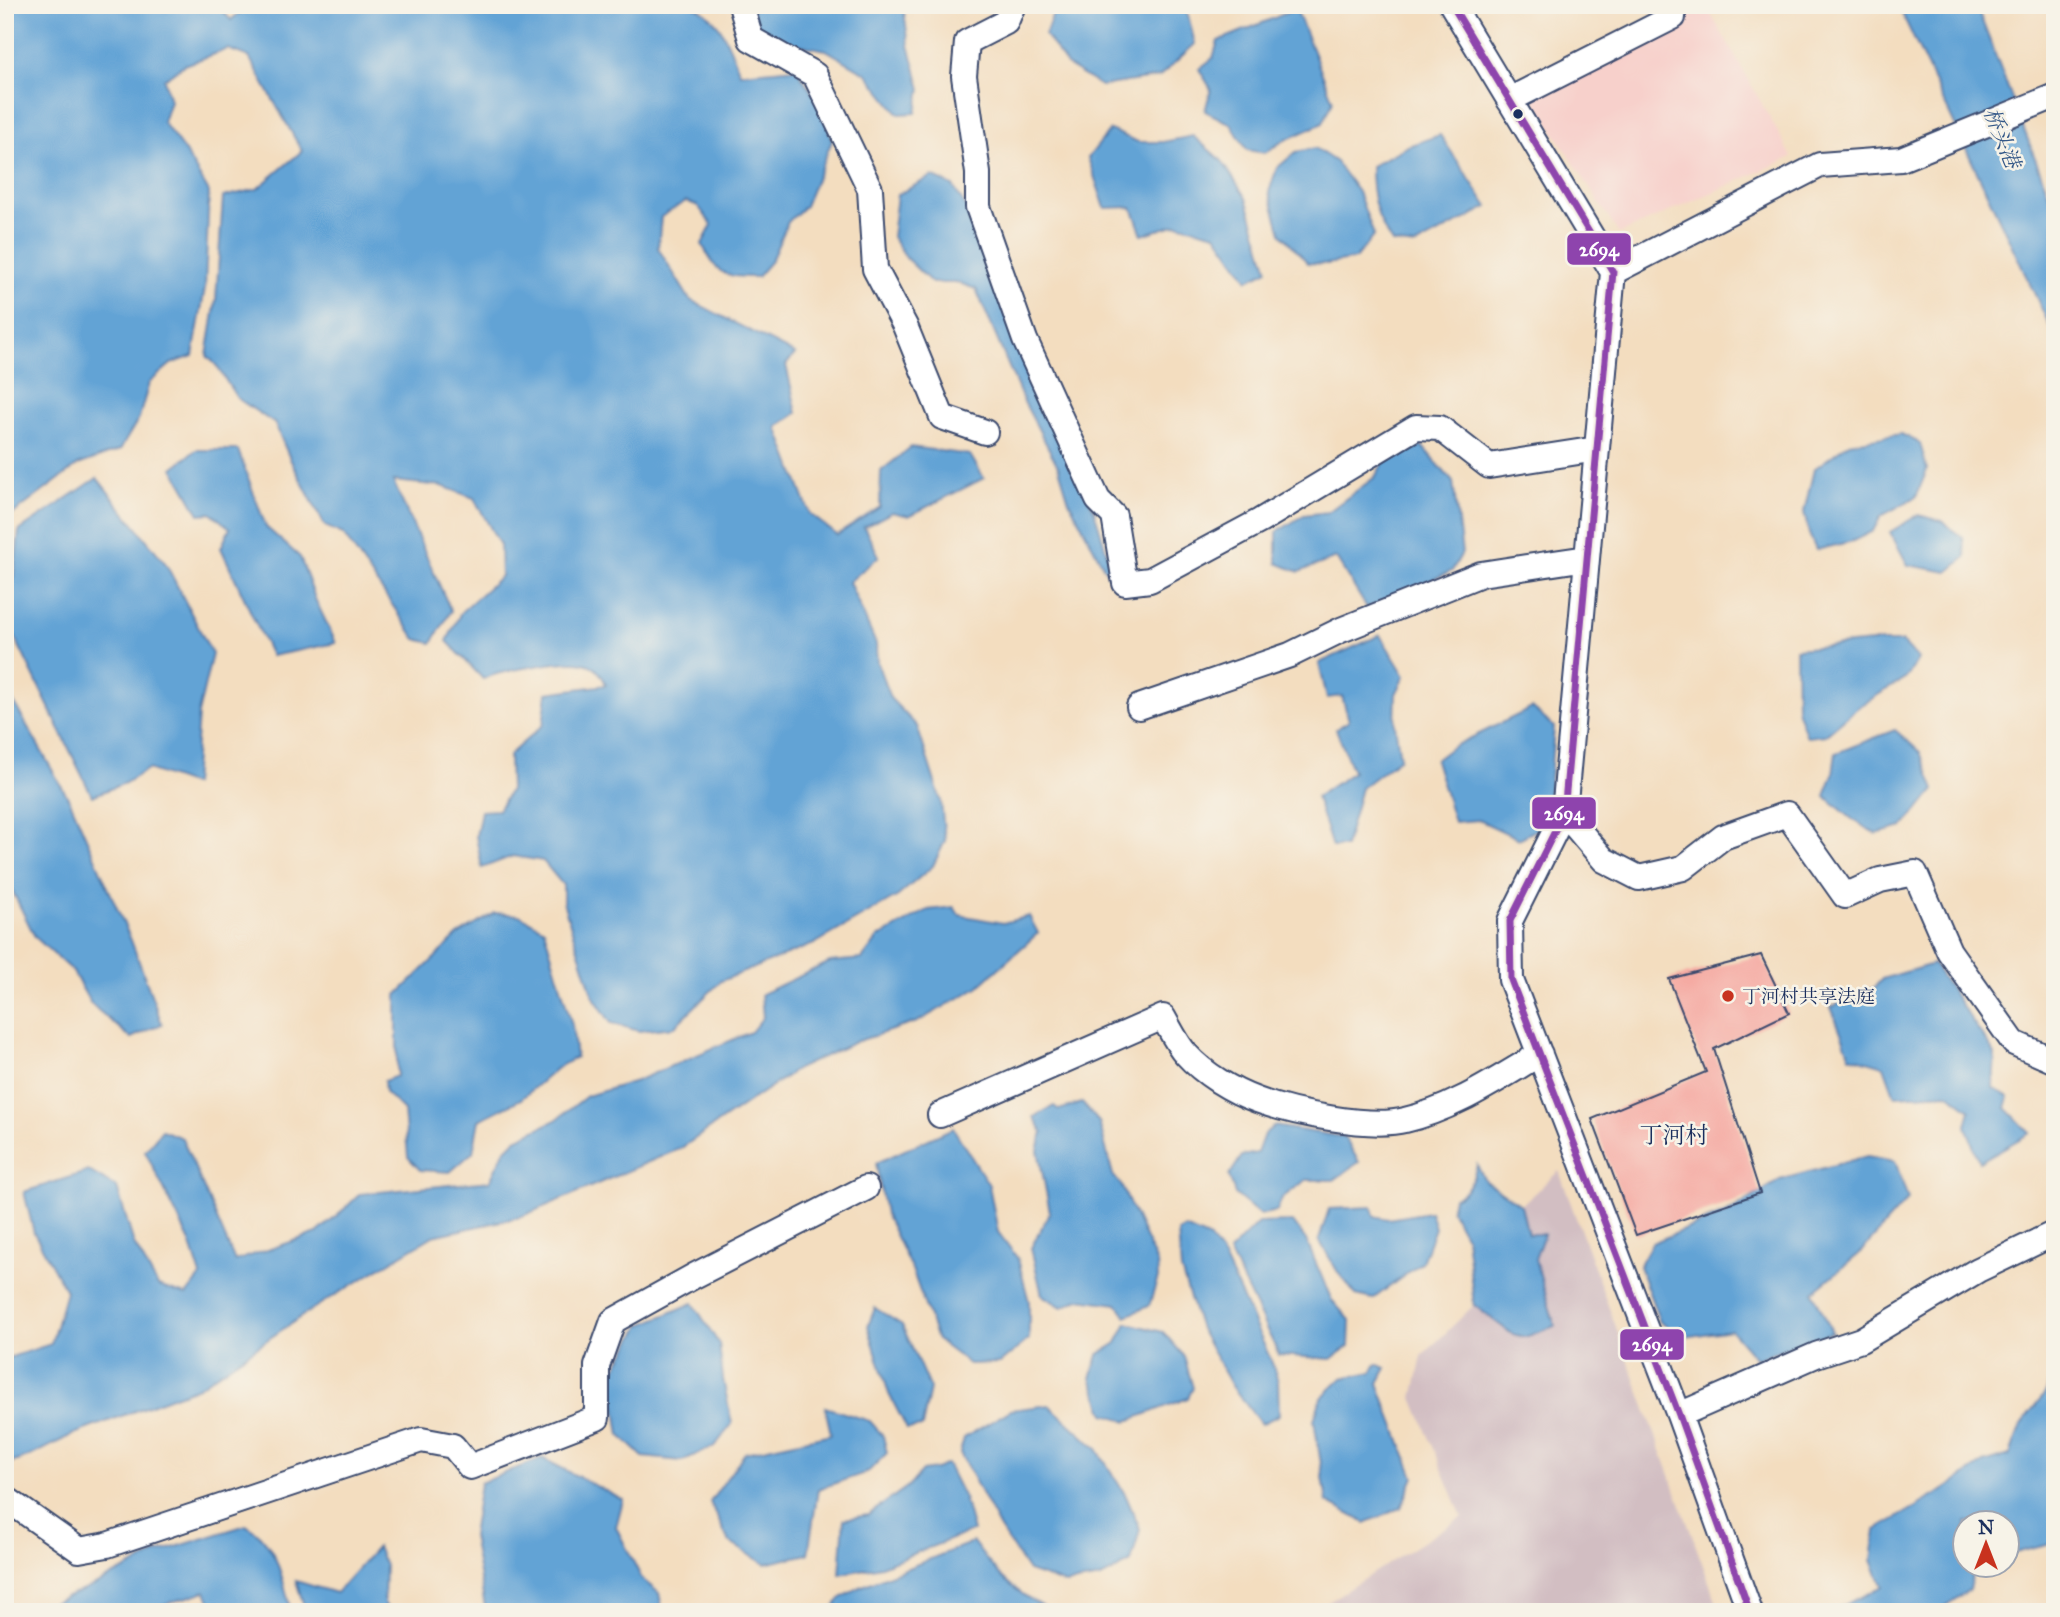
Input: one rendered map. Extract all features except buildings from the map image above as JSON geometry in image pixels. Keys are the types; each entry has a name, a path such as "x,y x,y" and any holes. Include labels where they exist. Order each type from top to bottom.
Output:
{"street":[{"path":"741,5 751,39 815,75 870,189 875,269 905,326 942,417 985,432"},
{"path":"1013,5 1006,22 967,42 964,76 978,173 978,207 1026,341 1098,500 1114,516 1125,583 1150,580 1260,521 1416,427 1440,428 1489,466 1597,449"},
{"path":"1452,5 1613,272 1564,813 1510,921 1511,980 1679,1415 1750,1612"},
{"path":"1509,100 1673,18 1672,5"},
{"path":"1613,272 1820,165 1900,159 2055,96"},
{"path":"1139,707 1290,655 1340,630 1481,574 1587,558"},
{"path":"1564,813 1604,860 1639,878 1683,867 1723,837 1787,814 1845,896 1880,880 1915,873 1949,951 2014,1043 2055,1061"},
{"path":"940,1115 1164,1017 1185,1053 1214,1078 1257,1100 1312,1115 1360,1122 1404,1121 1454,1103 1540,1054"},
{"path":"5,1498 79,1550 107,1545 421,1440 453,1446 470,1467 597,1418 597,1366 613,1321 694,1276 866,1188"},
{"path":"1679,1415 1816,1355 1861,1340 1978,1270 2055,1233"}],"shaded area":[{"path":"1696,5 1706,5 1792,157 1619,234 1530,94"},
{"path":"1559,1171 1720,1612 1326,1612 1323,1605 1462,1517 1413,1398 1422,1356 1474,1305 1512,1334 1535,1259 1521,1205"}],"water":[{"path":"5,5 220,5 231,20 244,8 243,5 692,5 711,17 723,33 740,73 796,68 823,109 832,141 805,206 788,222 771,261 757,277 728,275 722,272 712,262 702,244 712,225 698,206 686,201 661,217 658,248 690,300 795,354 786,365 797,413 777,427 810,514 837,535 880,507 881,471 911,447 970,455 984,478 909,516 892,512 864,527 879,556 849,582 876,644 877,662 890,698 917,726 941,801 945,841 933,866 898,896 814,944 721,981 674,1027 639,1031 611,1023 593,996 563,902 563,885 543,861 513,856 482,868 476,836 481,811 498,810 510,790 509,755 543,725 547,693 606,685 602,677 591,666 574,662 533,666 483,679 447,641 461,612 501,576 500,545 474,498 442,486 393,481 451,611 432,643 416,639 343,534 325,526 275,424 237,398 207,356 216,300 223,197 257,189 302,151 249,57 228,49 184,65 164,79 170,101 163,122 209,192 205,288 193,356 171,364 149,383 139,418 120,450 78,465 5,520"},
{"path":"753,5 903,5 909,45 921,89 916,113 899,114 867,74 826,50 751,39"},
{"path":"1056,5 1181,5 1188,15 1195,44 1159,77 1101,86 1068,66 1045,35"},
{"name":"桥头港","path":"1898,5 1976,5 2055,210 2055,337"},
{"path":"1296,9 1333,101 1323,123 1283,141 1265,153 1247,150 1231,124 1205,111 1211,89 1199,69 1213,58 1218,41"},
{"path":"1110,130 1138,142 1163,142 1193,136 1222,161 1246,198 1268,270 1248,280 1216,234 1177,224 1142,235 1132,207 1105,208 1088,158"},
{"path":"1440,135 1488,207 1415,246 1392,243 1376,206 1371,166 1408,146"},
{"path":"1315,148 1336,162 1358,192 1374,235 1355,259 1327,264 1308,263 1281,233 1269,192 1277,168 1296,152"},
{"path":"932,176 953,186 996,257 991,280 1094,510 1114,577 1110,579 1069,501 1059,468 1023,400 976,289 959,283 932,283 907,259 892,237 897,195"},
{"path":"1901,434 1920,443 1927,470 1916,497 1881,516 1873,531 1853,541 1816,550 1804,512 1814,469 1849,443"},
{"path":"1422,446 1453,482 1462,553 1452,571 1367,608 1336,558 1299,572 1277,563 1277,532 1304,515 1328,512 1375,477 1384,461"},
{"path":"196,450 238,450 266,527 300,557 316,601 336,643 271,656 221,548 230,528 211,513 199,514 173,468"},
{"path":"97,478 166,564 212,654 198,714 193,785 148,769 125,783 92,796 5,617 5,590 12,589 19,531"},
{"path":"1918,515 1942,521 1963,538 1966,557 1948,572 1908,565 1890,532"},
{"path":"1380,635 1405,676 1396,694 1395,725 1400,758 1361,788 1345,847 1332,847 1316,797 1353,772 1336,729 1349,721 1342,696 1327,698 1319,663"},
{"path":"1902,642 1918,659 1908,676 1857,708 1825,735 1807,737 1797,709 1796,649"},
{"path":"5,687 71,803 131,940 162,1024 131,1038 91,1004 73,972 35,937 5,876"},
{"path":"1532,708 1554,727 1548,807 1538,829 1519,839 1479,820 1454,822 1435,760 1452,747"},
{"path":"1895,730 1920,752 1935,790 1903,827 1876,834 1852,819 1825,796 1833,774 1836,753"},
{"path":"954,907 959,915 1003,923 1029,916 1038,933 978,987 917,1022 855,1042 797,1069 681,1148 520,1217 433,1236 314,1308 198,1387 74,1434 28,1457 5,1465 5,1359 51,1344 66,1291 34,1233 24,1192 89,1171 117,1188 134,1244 158,1286 186,1295 201,1276 190,1242 145,1151 162,1130 182,1138 235,1261 317,1233 360,1194 490,1181 504,1151 516,1139 556,1120 587,1096 636,1081 751,1032 763,1017 761,994 830,962 862,959 878,938 928,910"},
{"path":"495,913 519,915 544,929 572,1025 576,1057 557,1068 521,1099 479,1120 473,1152 450,1172 420,1170 408,1157 404,1111 385,1092 384,1081 397,1076 397,995 458,935"},
{"path":"1933,964 1995,1054 1993,1088 2009,1097 2006,1108 2030,1133 1979,1162 1966,1126 1970,1110 1948,1093 1895,1096 1884,1066 1850,1056 1831,1007 1874,988 1882,979"},
{"path":"1082,1103 1099,1122 1113,1175 1121,1185 1157,1263 1158,1278 1149,1306 1126,1316 1117,1304 1079,1299 1062,1307 1042,1295 1031,1248 1050,1212 1038,1150 1043,1132 1034,1117 1054,1106 1059,1110"},
{"path":"1274,1126 1344,1137 1359,1162 1334,1180 1306,1180 1282,1198 1277,1211 1260,1215 1235,1194 1229,1176 1242,1156 1257,1153 1264,1134"},
{"path":"953,1128 989,1185 998,1232 1018,1259 1029,1302 1029,1339 1000,1363 969,1364 937,1340 913,1272 885,1214 876,1163"},
{"path":"1867,1156 1895,1161 1908,1199 1859,1254 1813,1292 1832,1332 1756,1359 1731,1330 1684,1337 1660,1322 1639,1266 1652,1243 1734,1209 1780,1180"},
{"path":"1477,1165 1485,1181 1521,1205 1528,1234 1544,1234 1535,1259 1555,1326 1525,1337 1512,1334 1474,1305 1466,1237 1451,1210 1454,1198 1470,1185"},
{"path":"1372,1207 1374,1216 1388,1219 1430,1212 1435,1228 1422,1262 1373,1299 1356,1295 1339,1274 1319,1240 1329,1209"},
{"path":"1293,1222 1306,1240 1332,1301 1350,1320 1349,1346 1331,1359 1279,1355 1229,1252 1258,1223"},
{"path":"1185,1228 1210,1239 1224,1258 1271,1360 1278,1381 1279,1415 1261,1424 1232,1386 1200,1329 1181,1270 1178,1232"},
{"path":"693,1303 719,1344 732,1424 715,1446 682,1461 643,1457 620,1435 611,1376 641,1325"},
{"path":"875,1308 902,1325 930,1389 922,1427 907,1429 889,1394 868,1326"},
{"path":"1127,1323 1163,1332 1184,1356 1193,1388 1188,1398 1128,1421 1105,1414 1091,1378 1098,1355 1117,1343"},
{"path":"1377,1364 1386,1368 1378,1383 1414,1477 1401,1508 1365,1523 1327,1502 1314,1420 1321,1398 1342,1378 1372,1372"},
{"path":"2055,1373 2055,1543 2022,1551 2022,1508 1952,1508 1952,1578 1971,1578 1969,1590 1936,1612 1830,1612 1883,1587 1872,1560 1876,1530 1984,1463 2010,1455 2021,1425 2047,1391 2050,1375"},
{"path":"1049,1405 1097,1449 1126,1496 1140,1529 1131,1562 1101,1578 1066,1584 1028,1571 999,1527 960,1453 964,1438 1011,1410"},
{"path":"825,1407 870,1421 883,1436 887,1453 868,1472 818,1489 808,1554 765,1564 729,1542 710,1502 745,1453 831,1434"},
{"path":"542,1458 623,1500 616,1527 642,1579 659,1593 663,1612 486,1612 472,1536 480,1483"},
{"path":"947,1464 964,1498 973,1531 881,1566 840,1574 844,1519 868,1515 911,1484 922,1471"},
{"path":"246,1525 257,1532 272,1552 291,1612 214,1612 206,1591 141,1612 32,1611 91,1587 157,1553"},
{"path":"973,1542 1003,1578 1020,1593 1042,1606 1043,1612 830,1612 840,1599 860,1587"},
{"path":"377,1547 385,1566 384,1602 389,1612 306,1612 296,1581 336,1593"}],"transit line":[{"name":"2694","path":"1452,5 1613,272 1564,813 1510,921 1511,980 1679,1415 1750,1612"}],"place":[{"name":"丁河村共享法庭","path":"1728,996"}],"district":[{"name":"丁河村","path":"1674,1135"}]}
